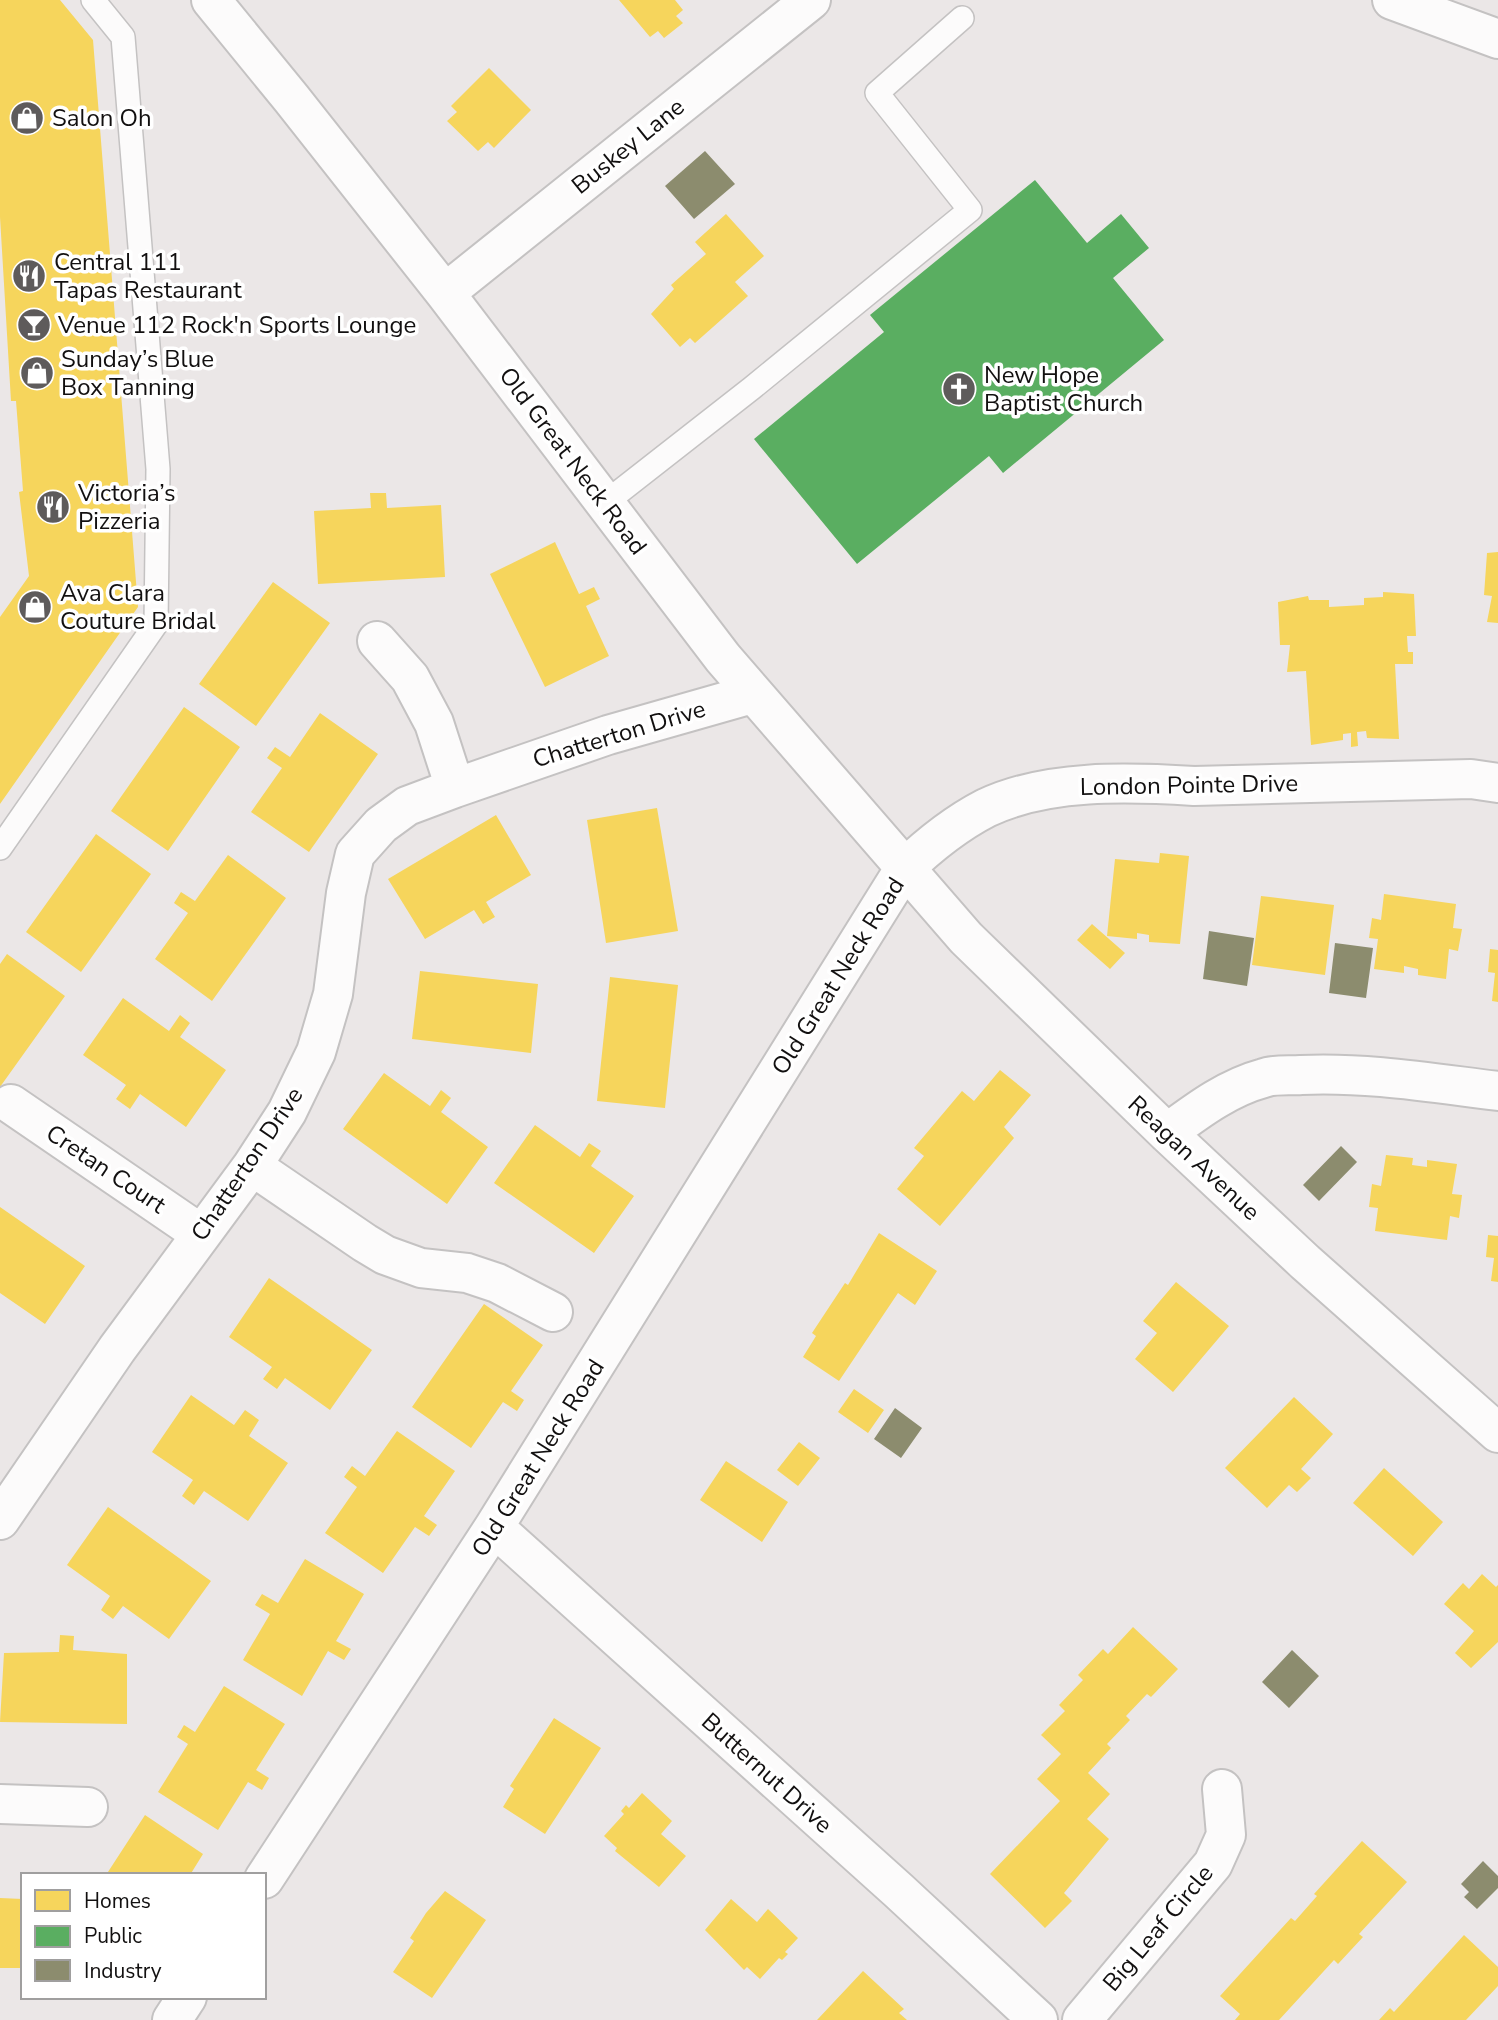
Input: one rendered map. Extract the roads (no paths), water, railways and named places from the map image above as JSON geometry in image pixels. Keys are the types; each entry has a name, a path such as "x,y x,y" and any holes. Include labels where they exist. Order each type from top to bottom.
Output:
{"street":[{"name":"Old Great Neck Road","path":"211,0 446,293 723,659 904,869 494,1527 266,1876"},
{"name":"Buskey Lane","path":"446,293 811,0"},
{"path":"1392,0 1498,39"},
{"path":"377,641 410,678 416,689 433,723 454,788"},
{"name":"Chatterton Drive","path":"0,1520 117,1349 252,1166 287,1112 316,1052 333,994 346,893 355,854 381,825 407,806 454,788 608,735 752,694"},
{"name":"London Pointe Drive","path":"904,869 938,837 987,808 1031,793 1076,786 1471,779 1498,783"},
{"name":"Reagan Avenue","path":"904,869 966,938 1167,1133 1306,1262 1498,1433"},
{"path":"1167,1133 1206,1104 1267,1077 1347,1074 1498,1091"},
{"name":"Cretan Court","path":"11,1104 201,1234"},
{"path":"252,1166 385,1255 421,1268 467,1273 497,1283 552,1311"},
{"name":"Butternut Drive","path":"494,1527 1038,2020"},
{"name":"Big Leaf Circle","path":"1082,2020 1213,1864 1226,1835 1222,1789"},
{"path":"0,1804 88,1807"},
{"path":"172,2020 186,1999"}],"lane":[{"path":"0,848 156,624 158,470 122,37 93,0"},
{"path":"605,503 752,388 970,210 877,93 962,18"}],"place":[{"name":"Salon Oh","path":"27,118"},
{"name":"Central 111 Tapas Restaurant","path":"29,276"},
{"name":"Venue 112 Rock'n Sports Lounge","path":"34,325"},
{"name":"Sunday’s Blue Box Tanning","path":"37,373"},
{"name":"New Hope Baptist Church","path":"959,389"},
{"name":"Victoria’s Pizzeria","path":"53,507"},
{"name":"Ava Clara Couture Bridal","path":"35,607"}]}
